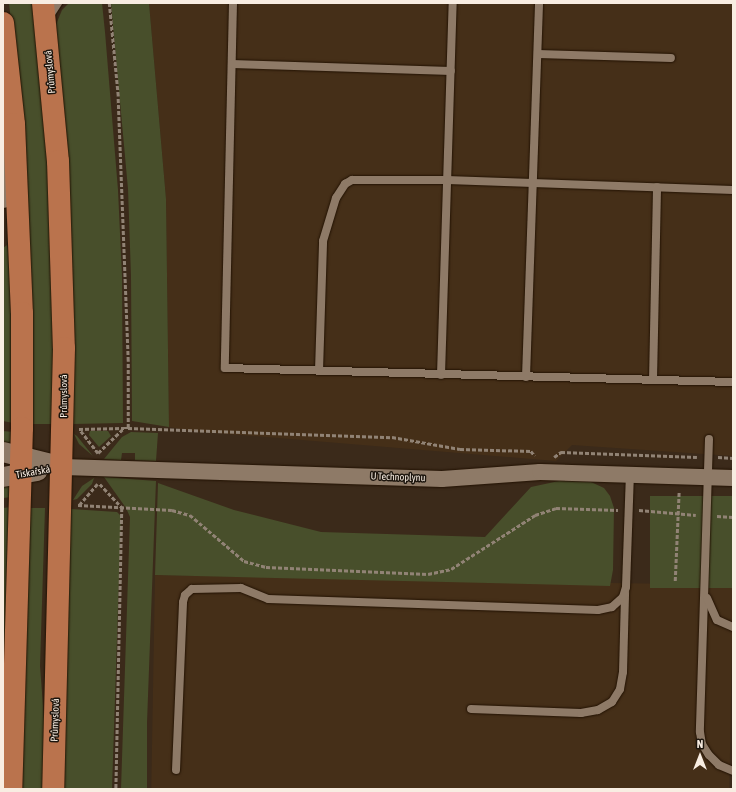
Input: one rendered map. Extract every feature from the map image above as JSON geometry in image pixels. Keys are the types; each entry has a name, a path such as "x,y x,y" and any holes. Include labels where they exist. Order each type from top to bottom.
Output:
{"main road":[{"name":"Průmyslová","path":"43,3 62,251 63,467 53,789"},
{"path":"3,22 14,124 22,313 12,465 13,734 11,789"}],"street":[{"path":"3,198 14,124"},
{"path":"12,465 63,467"},
{"name":"U Technoplynu","path":"63,467 442,479 540,472 733,478"},
{"path":"3,696 13,734"}],"lane":[{"path":"46,30 58,3"},
{"path":"233,3 225,368 733,382"},
{"path":"441,375 453,3"},
{"path":"526,377 539,3"},
{"path":"538,54 671,58"},
{"path":"232,64 451,71"},
{"path":"319,371 324,241 340,190 345,184 360,178 733,190"},
{"path":"653,380 657,187"},
{"path":"708,439 700,732 702,744 709,755 719,765 733,771"},
{"path":"470,709 581,714 598,710 612,702 620,689 623,672 630,475"},
{"path":"176,770 184,602 185,595 192,589 241,588 268,599 598,610 619,604 626,587"},
{"path":"705,591 711,611 717,620 733,627"}],"path":[{"path":"98,453 126,428 128,361 118,96 109,3"},
{"path":"73,429 126,428 392,437 460,449 531,451 534,456 541,457"},
{"path":"79,429 98,453 99,458"},
{"path":"547,457 554,457 561,452 733,458"},
{"path":"662,476 661,489 679,490 675,581"},
{"path":"79,505 98,482 98,477"},
{"path":"98,482 122,508 116,789"},
{"path":"71,504 172,510 190,515 244,561 266,567 428,574 451,569 535,515 556,508 628,510 707,516 733,516"}],"shaded area":[{"path":"149,3 733,3 733,456 572,445 556,461 192,431 169,427 166,199"},
{"path":"155,575 733,585 729,789 151,789"}],"green space":[{"path":"9,3 33,3 44,102 51,222 55,424 31,424 30,243 21,116"},
{"path":"69,3 102,3 118,190 122,276 123,423 73,424 55,27 62,10"},
{"path":"111,3 149,3 166,199 169,427 132,421 131,276 128,189"},
{"path":"7,245 13,288 13,423 3,421 3,248"},
{"path":"3,431 13,432 12,443 3,443"},
{"path":"90,431 108,431 111,436 99,447 89,435"},
{"path":"131,432 158,433 156,461 135,460 135,453 122,453 121,460 104,459 122,437"},
{"path":"74,434 77,436 93,456 79,444"},
{"path":"104,477 156,481 147,723 147,789 121,789 130,517 126,508"},
{"path":"94,478 92,484 77,499 73,500 82,486"},
{"path":"559,481 591,482 604,488 610,496 614,508 613,570 610,586 155,575 158,483 234,510 321,532 485,537 531,487"},
{"path":"3,485 11,486 12,497 3,498"},
{"path":"650,496 733,496 733,588 650,588"},
{"path":"11,507 5,662 3,662 3,508"},
{"path":"29,508 45,508 40,666 46,745 44,789 21,789"},
{"path":"71,509 117,512 121,516 112,789 64,789 62,780"}]}
